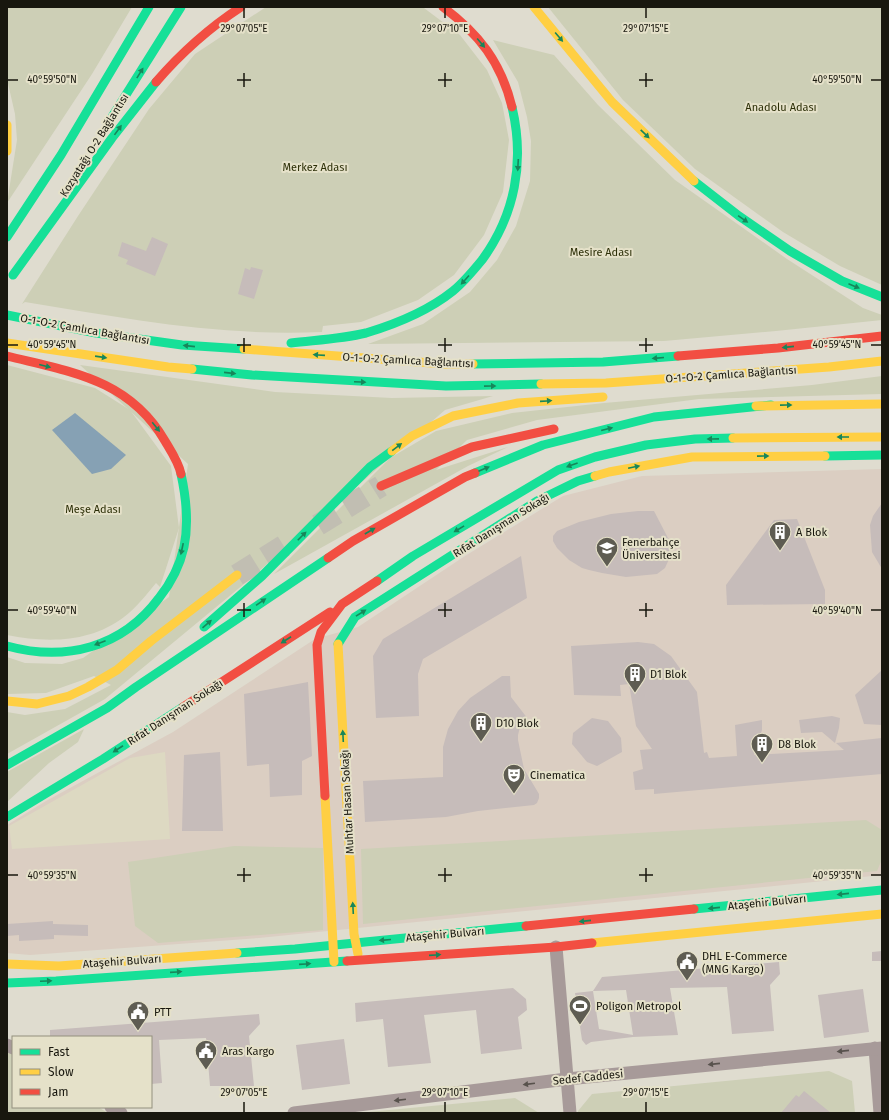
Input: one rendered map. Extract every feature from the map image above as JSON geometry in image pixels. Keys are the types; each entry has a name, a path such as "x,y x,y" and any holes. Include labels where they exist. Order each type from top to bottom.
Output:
{"main road":[{"name":"Kozyatağı O-2 Bağlantısı","path":"7,237 62,155 149,7"},
{"name":"Kozyatağı O-2 Bağlantısı","path":"106,127 181,7"},
{"path":"13,275 131,112 166,70 208,29 241,7"},
{"path":"17,317 160,336 285,343 336,339 381,328 426,308 449,294 461,285 476,268 502,228 510,209 515,190 519,167 519,143 510,95 492,56 471,31 443,7"},
{"path":"534,7 612,102 690,178 739,216 790,251 842,281 882,297"},
{"path":"7,125 7,152"},
{"name":"Kozyatağı O-2 Bağlantısı","path":"7,284 89,154"},
{"name":"O-1-O-2 Çamlıca Bağlantısı","path":"7,315 104,334 182,345 445,364 603,362 778,348 882,336"},
{"name":"O-1-O-2 Çamlıca Bağlantısı","path":"7,343 168,366 252,376 446,386 606,383 829,367 882,361"},
{"path":"7,356 86,376 118,392 141,410 158,429 181,471 185,500 186,530 180,561 171,581 149,611 116,637 97,645 49,653 25,652 7,646"},
{"path":"820,377 882,369"},
{"path":"136,687 262,576 370,467 412,436 453,416 511,405 611,397"},
{"path":"632,413 654,408 882,404"},
{"path":"7,765 107,708 352,541 466,477 543,445 654,417 771,405"},
{"path":"381,486 472,448 565,427"},
{"name":"Rıfat Danışman Sokağı","path":"7,817 103,759 301,631 413,556 558,470 594,457 646,445 695,439 882,437"},
{"name":"Rıfat Danışman Sokağı","path":"329,638 349,625 355,617 537,501 578,481 609,472 692,457 882,455"},
{"path":"7,701 37,704 69,696 88,687 118,670 152,641 236,575"},
{"name":"Rıfat Danışman Sokağı","path":"329,638 342,604"},
{"path":"301,631 329,638"},
{"name":"Muhtar Hasan Sokağı","path":"334,962 317,645 329,638 354,934 357,943 358,960"},
{"name":"Ataşehir Bulvarı","path":"7,964 59,966 564,929 882,890"},
{"name":"Ataşehir Bulvarı","path":"7,982 56,981 556,947 882,914"},
{"path":"556,947 564,929"}],"street":[{"path":"556,947 570,1113"},
{"path":"878,1048 880,1113"},
{"name":"Sedef Caddesi","path":"294,1113 567,1079 878,1048"}],"shaded area":[{"path":"882,469 882,875 259,938 30,955 7,953 7,825 46,801 173,732 315,639 358,627 465,556 563,496 642,476"},
{"path":"165,752 170,839 12,849 9,826 130,758"}],"green space":[{"path":"7,7 132,7 92,74 7,203 17,140 15,114 7,79"},
{"name":"Merkez Adası","path":"266,7 424,8 460,35 487,70 502,103 509,140 503,192 484,235 454,275 418,300 361,322 323,326 322,332 247,332 210,329 136,320 25,302 22,304 149,109 195,54"},
{"name":"Anadolu Adası","path":"548,7 882,7 882,285 840,266 783,232 695,169 623,100"},
{"name":"Mesire Adası","path":"493,40 554,55 598,105 675,180 787,259 863,308 882,315 882,320 664,341 368,344 423,324 470,292 497,260 516,226 530,181 531,141 527,117 518,82"},
{"name":"Meşe Adası","path":"7,365 95,388 130,410 171,466 179,528 160,587 156,583 129,613 111,626 97,632 68,639 53,640 22,638 7,635"},
{"path":"80,365 275,392 392,398 493,396 445,410 244,584 105,699 7,754 7,712 25,715 65,709 111,685 94,676 46,693 7,694 7,657 25,663 62,664 83,658 169,597 188,464"},
{"path":"882,376 882,394 699,399 537,420 467,440 436,470 508,447 468,466 274,574 390,458 436,431 512,413 604,403 812,385"},
{"path":"84,729 78,742 49,763 7,802 7,772"},
{"path":"866,820 882,830 882,859 877,871 363,924 361,849"},
{"path":"234,846 323,848 323,930 158,943 135,926 128,862"},
{"path":"7,1050 12,1052 12,1108 100,1108 108,1113 7,1113"},
{"path":"829,1071 852,1081 855,1113 578,1113 592,1094"},
{"path":"515,1098 539,1113 358,1113"}],"water":[{"path":"75,413 126,455 111,469 92,474 52,430"}],"building":[{"path":"152,237 168,244 155,276 126,264 128,260 118,256 122,242 146,251"},
{"path":"251,267 263,270 254,299 238,294 245,268 250,270"},
{"path":"882,503 882,569 872,552 870,525 873,516"},
{"path":"654,511 669,540 669,559 665,568 657,574 626,577 582,568 569,560 557,548 553,541 553,536 557,531 579,522 611,514"},
{"name":"A Blok","path":"797,519 825,590 825,604 727,605 726,585 774,520"},
{"path":"521,556 527,598 423,659 418,674 419,716 376,718 373,656 383,639"},
{"path":"638,642 654,644 671,656 697,692 704,753 707,752 709,758 737,756 735,725 762,720 762,730 754,755 844,750 836,743 882,738 882,774 654,794 654,789 635,790 633,772 643,769 640,750 652,749 636,726 629,684 620,685 621,696 574,695 571,646"},
{"path":"882,670 882,725 864,724 855,695"},
{"name":"D10 Blok","path":"502,676 510,676 511,697 528,719 520,727 518,740 524,769 539,794 537,803 534,805 478,811 446,817 365,822 363,781 443,777 443,747 448,729 458,711 470,698"},
{"path":"308,682 312,756 302,761 302,795 270,797 269,764 247,766 244,694"},
{"path":"832,716 840,718 835,743 822,732 801,733 799,720"},
{"path":"592,718 608,721 621,738 622,752 597,766 587,762 572,744 573,733"},
{"path":"220,752 223,831 182,831 184,755"},
{"path":"53,921 53,924 88,925 88,936 54,935 54,939 19,941 19,935 7,936 7,924"},
{"path":"882,951 882,961 872,961 872,952"},
{"path":"779,962 780,974 770,985 774,1031 732,1034 727,987 670,988 678,1035 633,1037 591,1042 586,1045 582,1040 575,993 593,991 602,977","holes":["626,990 633,1035 599,1029 593,991"]},
{"path":"513,988 526,999 527,1010 518,1017 522,1049 481,1054 476,1010 424,1015 431,1063 388,1067 383,1019 356,1022 355,1003"},
{"path":"863,989 869,1032 824,1038 818,995"},
{"path":"259,1014 260,1024 249,1036 254,1086 210,1086 206,1038 159,1040 162,1083 152,1084 152,1036 50,1036 50,1030"},
{"path":"344,1039 350,1084 302,1090 296,1045"},
{"path":"804,1091 831,1113 781,1113 796,1095 799,1097"}],"tunnel":[{"path":"318,525 381,486"},
{"path":"237,575 290,542"}],"traffic: fast":[{"path":"7,237 61,155 149,7"},
{"path":"112,117 181,7"},
{"path":"13,275 112,138 156,82"},
{"path":"291,343 357,335 389,325 433,305 453,291 465,280 482,260 493,243 509,206 517,168 516,128 512,107"},
{"path":"694,181 739,216 790,251 842,281 882,297"},
{"path":"7,315 96,333 182,345 244,349"},
{"path":"473,364 603,362 678,356"},
{"path":"192,369 252,375 446,386 541,384"},
{"path":"475,473 543,445 654,417 771,405"},
{"path":"377,581 413,556 558,470 595,457 646,445 695,439 733,438"},
{"path":"204,627 262,576 370,467 392,451"},
{"path":"825,456 882,455"},
{"path":"7,646 29,651 50,652 71,651 91,647 128,629 144,615 167,586 174,574 184,547 187,519 181,474"},
{"path":"338,644 355,617 537,501 578,481 595,476"},
{"path":"7,765 107,708 328,558"},
{"path":"7,817 103,759 183,707"},
{"path":"694,909 882,890"},
{"path":"237,953 295,949 526,926"},
{"path":"7,983 347,961"}],"traffic: slow":[{"path":"534,7 612,102 694,181"},
{"path":"7,125 7,151"},
{"path":"7,343 168,367 192,369"},
{"path":"244,349 445,364 473,364"},
{"path":"541,384 606,383 829,367 882,361"},
{"path":"392,451 412,436 453,416 518,403 603,397"},
{"path":"756,406 882,404"},
{"path":"733,438 882,437"},
{"path":"595,476 609,472 692,457 825,456"},
{"path":"7,701 37,704 69,696 88,687 117,670 151,641 237,575"},
{"path":"338,644 354,934 358,954"},
{"path":"325,796 334,962"},
{"path":"592,943 882,914"},
{"path":"7,964 59,966 237,953"}],"traffic: jam":[{"path":"156,82 175,61 196,42 241,7"},
{"path":"443,7 456,17 487,50 502,76 512,107"},
{"path":"678,356 778,348 882,336"},
{"path":"7,356 54,367 76,374 96,381 116,391 134,404 150,420 172,453 181,474"},
{"path":"381,486 472,447 554,429"},
{"path":"328,558 353,541 465,477 475,473"},
{"path":"325,796 317,645 321,632 342,604 377,581"},
{"path":"183,707 330,612"},
{"path":"526,926 694,909"},
{"path":"347,961 556,947 592,943"}],"place":[{"name":"A Blok","path":"780,552"},
{"name":"Fenerbahçe Üniversitesi","path":"607,568"},
{"name":"D1 Blok","path":"635,694"},
{"name":"D10 Blok","path":"481,742"},
{"name":"D8 Blok","path":"762,764"},
{"name":"Cinematica","path":"514,794"},
{"name":"DHL E-Commerce (MNG Kargo)","path":"687,982"},
{"name":"Poligon Metropol","path":"580,1026"},
{"name":"PTT","path":"138,1032"},
{"name":"Aras Kargo","path":"206,1070"}]}
